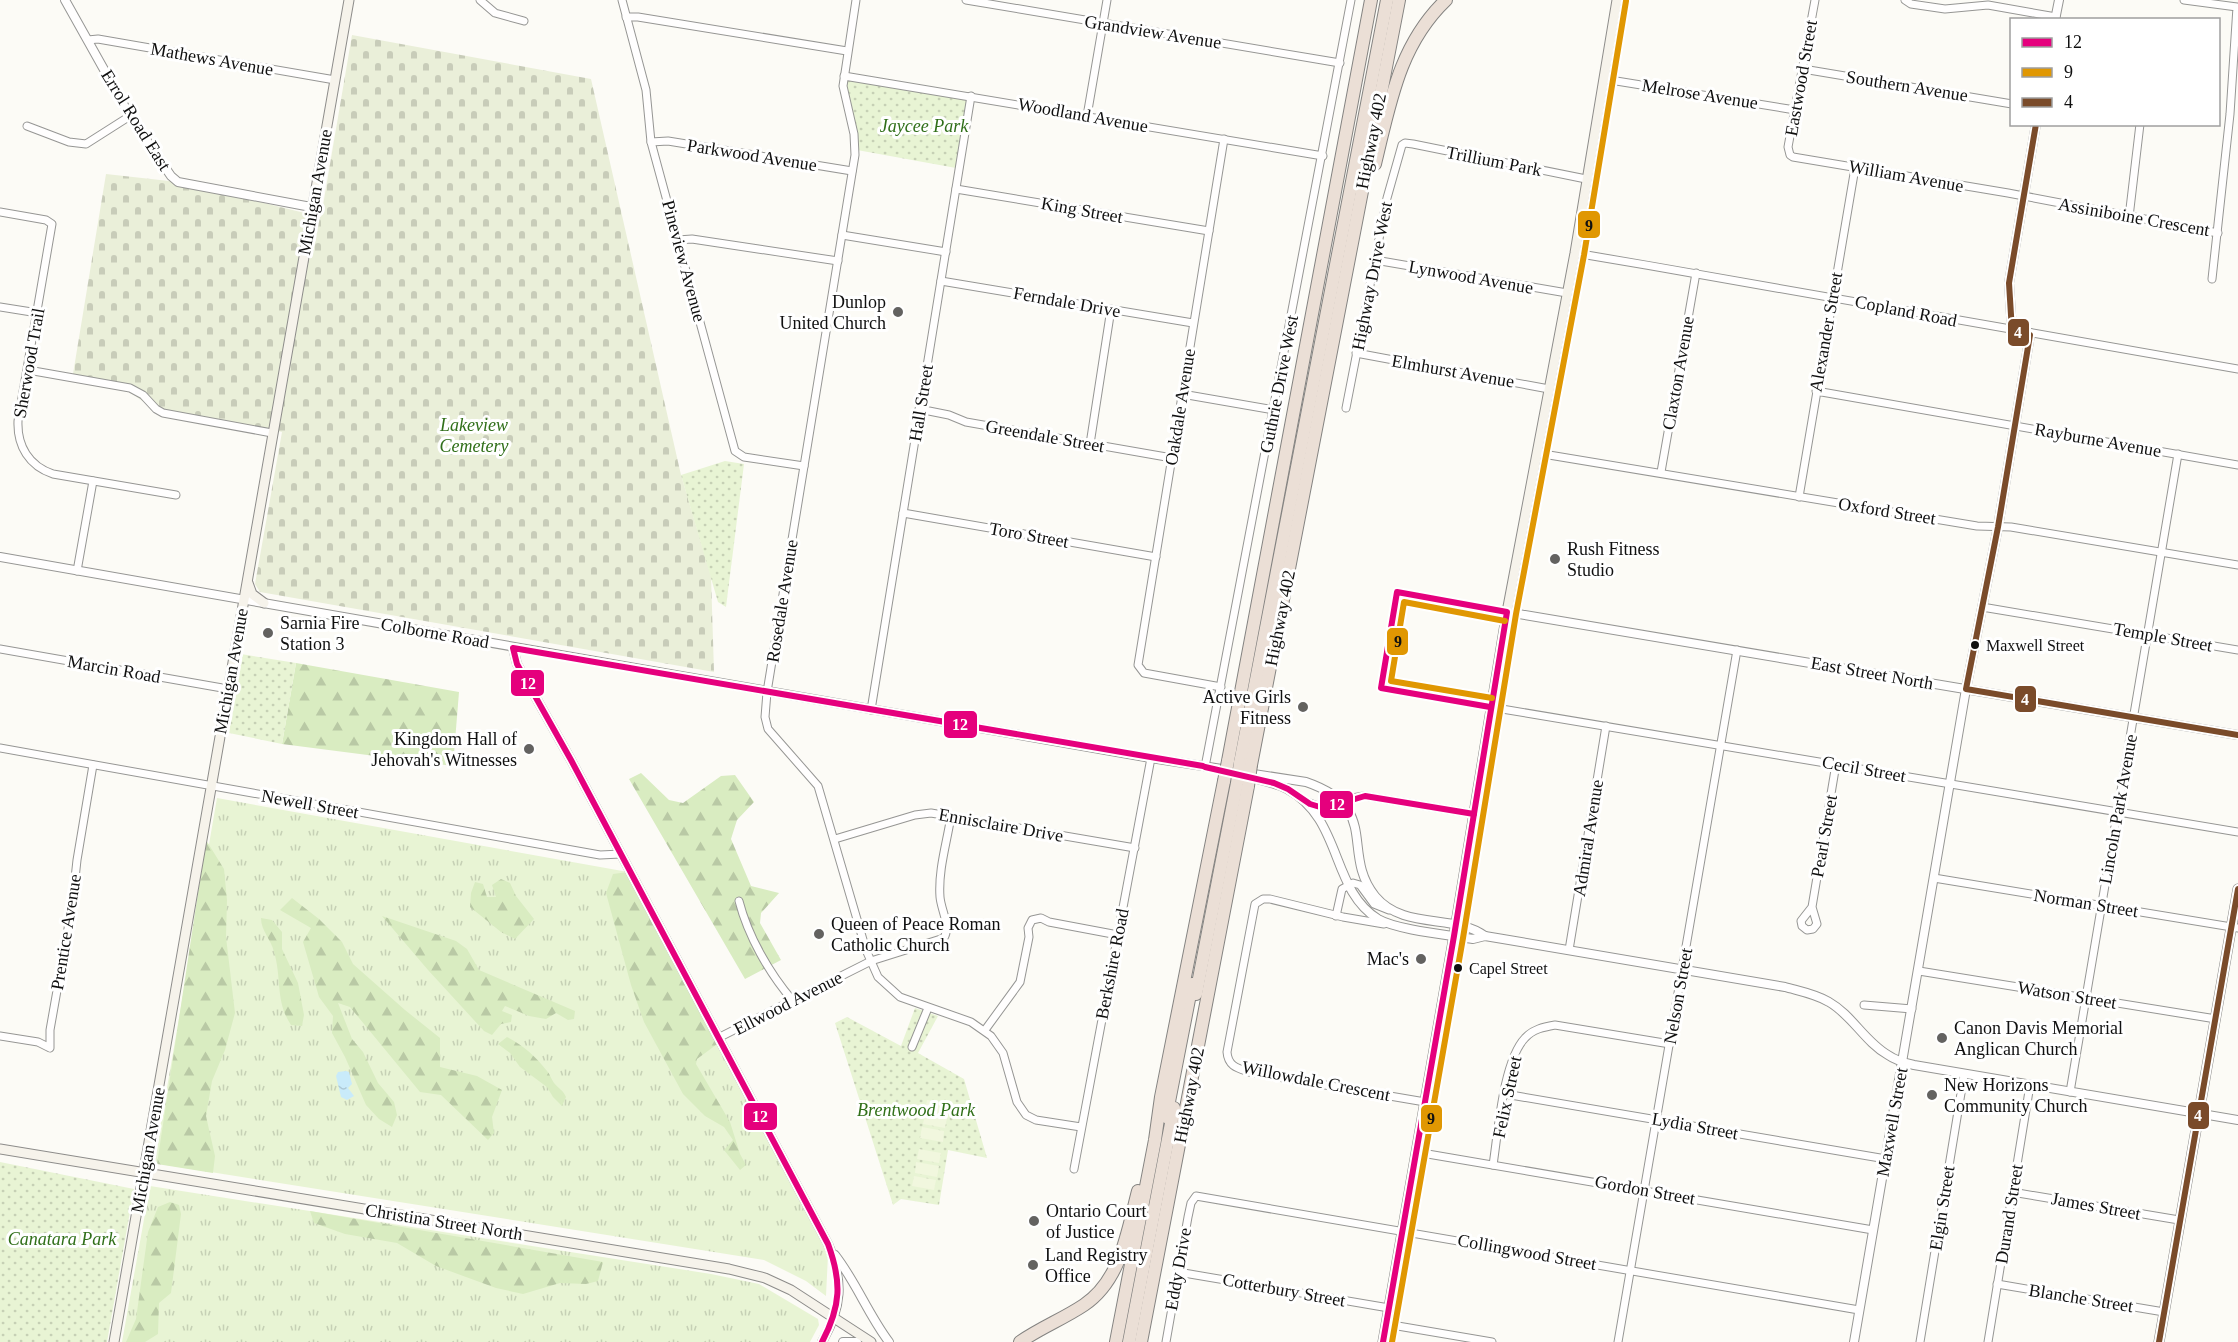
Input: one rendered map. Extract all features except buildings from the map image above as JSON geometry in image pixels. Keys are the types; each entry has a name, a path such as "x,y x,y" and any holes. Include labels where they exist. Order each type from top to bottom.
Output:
{"highway":[{"path":"1020,1342 1088,1302 1102,1290 1110,1279 1122,1253 1161,1097 1235,773 1371,0"},
{"name":"Highway 402","path":"1123,1342 1235,773 1380,0"},
{"path":"1129,1342 1235,773 1387,0"},
{"name":"Highway 402","path":"1141,1342 1194,1066 1235,773 1327,369 1399,0"},
{"path":"1327,369 1351,277 1371,176 1393,91 1416,36 1430,16 1446,0"},
{"path":"1149,1342 1185,1144 1194,1066"},
{"path":"1116,1342 1155,1140 1161,1097"}],"main road":[{"name":"Michigan Avenue","path":"114,1342 349,0"},
{"path":"1383,1342 1455,931 1490,707 1575,253 1617,0"},
{"path":"247,579 252,594 264,603"},
{"path":"2158,1342 2216,1019 2235,928 2238,890"},
{"name":"Christina Street North","path":"0,1149 729,1269 779,1284 871,1342"}],"street":[{"name":"Errol Road East","path":"65,0 130,116 171,176 178,182 311,207"},
{"path":"480,0 495,13 524,21"},
{"name":"Pineview Avenue","path":"622,0 646,90 651,142 735,451 744,457 804,466"},
{"name":"Rosedale Avenue","path":"856,0 844,76 844,98 855,139 852,171 767,692 765,717 768,729 816,783 871,962 878,977 900,998 971,1022 984,1030 1003,1053 1017,1102 1026,1115 1036,1120 1081,1127"},
{"name":"Grandview Avenue","path":"966,0 1340,63"},
{"path":"1087,116 1107,0"},
{"name":"Guthrie Drive West","path":"1205,767 1351,0"},
{"name":"Eastwood Street","path":"1790,155 1788,147 1815,0"},
{"path":"1905,0 1911,4 1945,9 1958,4 1988,5 2056,18 2059,0"},
{"name":"Assiniboine Crescent","path":"2023,197 2218,232 2230,114 2237,8 2184,0"},
{"path":"626,17 638,17 847,51"},
{"name":"Mathews Avenue","path":"88,40 98,39 335,80"},
{"name":"Southern Avenue","path":"1803,69 2010,104"},
{"name":"Woodland Avenue","path":"844,76 1323,156"},
{"name":"Melrose Avenue","path":"1604,79 1795,110"},
{"name":"Hall Street","path":"871,710 971,96"},
{"path":"27,126 69,142 86,144 130,116"},
{"path":"2012,331 2009,283 2036,126"},
{"path":"2129,217 2140,126"},
{"name":"Oakdale Avenue","path":"1221,687 1144,673 1138,665 1138,658 1224,139"},
{"name":"Parkwood Avenue","path":"651,142 668,141 852,171"},
{"name":"Trillium Park","path":"1402,145 1413,144 1586,179"},
{"name":"Highway Drive West","path":"1346,408 1391,179 1402,145"},
{"name":"William Avenue","path":"1790,155 2023,197"},
{"name":"Alexander Street","path":"1799,497 1856,168"},
{"name":"King Street","path":"956,189 1209,231"},
{"name":"Sherwood Trail","path":"0,212 50,221 52,229 18,421 18,434 30,460 47,472 176,495"},
{"path":"2212,279 2218,232"},
{"path":"842,235 945,252"},
{"path":"678,240 692,239 838,261"},
{"name":"Copland Road","path":"1575,253 1833,297 2030,335 2238,369"},
{"name":"Lynwood Avenue","path":"1375,260 1567,293"},
{"name":"Claxton Avenue","path":"1661,472 1696,273"},
{"name":"Ferndale Drive","path":"941,280 1193,323"},
{"path":"0,307 38,313"},
{"path":"1090,444 1111,309"},
{"name":"Maxwell Street","path":"1854,1342 1966,689 1998,526 2030,335"},
{"name":"Elmhurst Avenue","path":"1356,353 1550,389"},
{"path":"28,370 124,387 143,395 163,413 272,433"},
{"name":"Rayburne Avenue","path":"1816,391 2238,465"},
{"path":"1182,394 1274,410"},
{"name":"Greendale Street","path":"920,409 949,415 966,422 1172,458"},
{"name":"Oxford Street","path":"1537,453 1977,526 1998,526 2238,565"},
{"name":"Lincoln Park Avenue","path":"2070,1092 2178,454"},
{"path":"77,571 93,481"},
{"name":"Toro Street","path":"903,513 1156,557"},
{"name":"Colborne Road","path":"0,557 1151,759 1306,782 1327,791 1341,802"},
{"name":"Temple Street","path":"1982,607 2238,650"},
{"name":"East Street North","path":"1507,612 2238,735"},
{"path":"513,648 518,664 828,1244 836,1265 839,1282 838,1301 834,1317 822,1342"},
{"name":"Marcin Road","path":"0,649 228,689"},
{"name":"Nelson Street","path":"1618,1342 1737,650"},
{"name":"Cecil Street","path":"1490,707 2238,832"},
{"name":"Admiral Avenue","path":"1569,950 1606,726"},
{"name":"Newell Street","path":"0,748 600,855 621,854"},
{"name":"Berkshire Road","path":"1074,1169 1151,759"},
{"name":"Pearl Street","path":"1812,907 1836,764"},
{"name":"Prentice Avenue","path":"0,1036 38,1042 50,1048 50,1030 72,906 77,860 93,765"},
{"name":"Colborne Road","path":"1235,773 1282,786 1314,806 1326,807 1349,798 1365,796 1474,814"},
{"path":"1327,791 1342,798 1365,796"},
{"path":"1304,801 1316,812 1329,835 1348,884 1368,910 1392,925"},
{"path":"1341,802 1355,825 1365,879 1379,900 1400,914"},
{"name":"Ennisclaire Drive","path":"835,839 921,814 935,813 1135,848"},
{"name":"Ellwood Avenue","path":"718,1038 871,962 937,942 946,936 947,928 939,885 951,816"},
{"name":"Norman Street","path":"1934,878 2235,928"},
{"path":"1455,931 1392,925 1336,915 1342,889 1348,884 1357,883 1374,903 1400,914 1424,920 1455,931 1473,939 1485,936 1683,969 1808,993 1829,1002 1849,1017 1887,1055 1902,1062 1964,1075 2238,1120"},
{"name":"Willowdale Crescent","path":"1336,915 1270,899 1259,901 1253,910 1227,1052 1231,1064 1249,1072 1425,1102"},
{"path":"739,901 748,928 777,980 793,1001"},
{"path":"984,1030 1020,982 1029,937 1028,928 1032,920 1041,918 1049,922 1118,935"},
{"name":"Watson Street","path":"1919,971 2216,1019"},
{"path":"1863,1005 1912,1009"},
{"path":"912,1047 928,1008"},
{"name":"Felix Street","path":"1493,1165 1513,1054 1526,1037 1538,1029 1555,1025 1670,1044"},
{"name":"Elgin Street","path":"1920,1342 1964,1075"},
{"name":"Durand Street","path":"1988,1342 2030,1085"},
{"name":"Lydia Street","path":"1505,1094 1886,1159"},
{"name":"Gordon Street","path":"1416,1152 1873,1230"},
{"name":"James Street","path":"2012,1192 2179,1220"},
{"name":"Collingwood Street","path":"1194,1198 1202,1196 1859,1310"},
{"name":"Eddy Drive","path":"1166,1342 1191,1203 1194,1198"},
{"path":"828,1244 847,1270 888,1342"},
{"name":"Cotterbury Street","path":"1178,1272 1389,1308"},
{"name":"Blanche Street","path":"1997,1284 2164,1312"},
{"path":"1386,1324 1492,1342"},
{"path":"843,1342 857,1342"}],"green space":[{"name":"Lakeview Cemetery","path":"352,35 591,79 681,475 711,576 714,672 260,592 255,584 282,432 179,416 154,409 125,389 72,380 106,174 178,182 321,217"},
{"name":"Jaycee Park","path":"845,78 968,97 956,168 857,150 849,113"},
{"path":"725,461 744,464 726,607 718,602 681,475"},
{"path":"241,654 296,663 282,744 229,733"},
{"path":"296,663 459,692 453,766 282,744"},
{"path":"641,773 669,800 683,803 721,776 735,775 754,802 737,820 731,839 751,886 779,893 761,913 760,923 781,960 745,979 629,779"},
{"path":"217,798 628,872 720,1042 828,1255 826,1296 806,1281 764,1260 154,1163"},
{"path":"206,840 224,869 227,900 226,937 235,1013 225,1050 212,1081 206,1116 215,1156 213,1173 157,1164"},
{"path":"628,872 720,1042 697,1059 696,1064 730,1122 746,1165 740,1170 724,1150 733,1140 724,1127 705,1116 683,1094 644,1022 631,985 606,893 613,874"},
{"path":"501,879 510,883 516,896 534,919 515,939 501,932 470,907 475,882 483,884 487,897 496,897 492,885"},
{"path":"292,898 319,919 342,942 353,964 440,1038 440,1067 477,1076 502,1090 492,1117 494,1133 488,1140 441,1095 420,1092 350,1007 338,1003 352,1039 363,1052 378,1083 394,1102 397,1115 392,1127 379,1119 366,1105 332,1033 333,1016 319,997 303,942 311,928 280,910"},
{"path":"382,916 456,941 467,949 479,970 575,1011 574,1019 568,1020 556,1013 546,1019 529,1016 505,1006 502,1011 512,1015 511,1022 501,1024 492,1035 484,1031"},
{"path":"261,918 272,920 282,932 282,949 298,983 304,1015 302,1026 291,1025 286,1016 274,952"},
{"name":"Brentwood Park","path":"915,1008 938,1016 918,1053 964,1079 987,1158 948,1150 939,1205 901,1199 893,1205 835,1023 847,1017 901,1046"},
{"path":"507,1037 529,1052 548,1072 566,1097 562,1106 547,1087 520,1067 510,1053 498,1044"},
{"path":"927,1100 949,1104 947,1115 925,1111"},
{"path":"925,1114 947,1118 945,1128 923,1124"},
{"path":"922,1127 944,1131 943,1142 920,1138"},
{"path":"919,1149 941,1153 939,1163 917,1159"},
{"name":"Canatara Park","path":"0,1162 134,1189 107,1342 0,1342"},
{"path":"916,1162 939,1166 937,1177 915,1173"},
{"path":"914,1176 936,1180 934,1190 912,1186"},
{"path":"150,1186 711,1274 759,1284 818,1319 819,1325 810,1342 122,1342"},
{"path":"170,1202 179,1205 181,1214 171,1293 159,1303 158,1334 145,1342 126,1342 136,1319 148,1232 158,1207"},
{"path":"310,1211 603,1262 598,1281 586,1284 560,1283 523,1294 496,1288 436,1266 397,1243 345,1234 314,1223"}],"water":[{"path":"338,1072 349,1072 352,1084 348,1088 354,1096 347,1100 341,1097 336,1076"}],"transit line":[{"name":"9","path":"1392,1342 1463,938 1516,614 1584,255 1626,1"},
{"name":"4","path":"2036,126 2009,283 2012,331 2030,335 1998,527 1966,689 2238,735"},
{"name":"12","path":"1383,1342 1454,936 1507,612 1397,592 1381,688 1490,707"},
{"name":"9","path":"1492,698 1391,681 1404,602 1505,621"},
{"name":"12","path":"822,1342 833,1317 837,1294 836,1270 828,1244 571,760 517,664 513,648 1203,766"},
{"name":"12","path":"1205,767 1274,783 1288,789 1310,804 1320,807 1332,806 1365,796 1474,814"},
{"name":"4","path":"2159,1342 2238,889"}],"place":[{"name":"Dunlop United Church","path":"898,312"},
{"name":"Rush Fitness Studio","path":"1555,559"},
{"name":"Sarnia Fire Station 3","path":"268,633"},
{"name":"Maxwell Street","path":"1975,645"},
{"name":"Active Girls Fitness","path":"1303,707"},
{"name":"Kingdom Hall of Jehovah's Witnesses","path":"529,749"},
{"name":"Queen of Peace Roman Catholic Church","path":"819,934"},
{"name":"Mac's","path":"1421,959"},
{"name":"Capel Street","path":"1458,968"},
{"name":"Canon Davis Memorial Anglican Church","path":"1942,1038"},
{"name":"New Horizons Community Church","path":"1932,1095"},
{"name":"Ontario Court of Justice","path":"1034,1221"},
{"name":"Land Registry Office","path":"1033,1265"}]}
